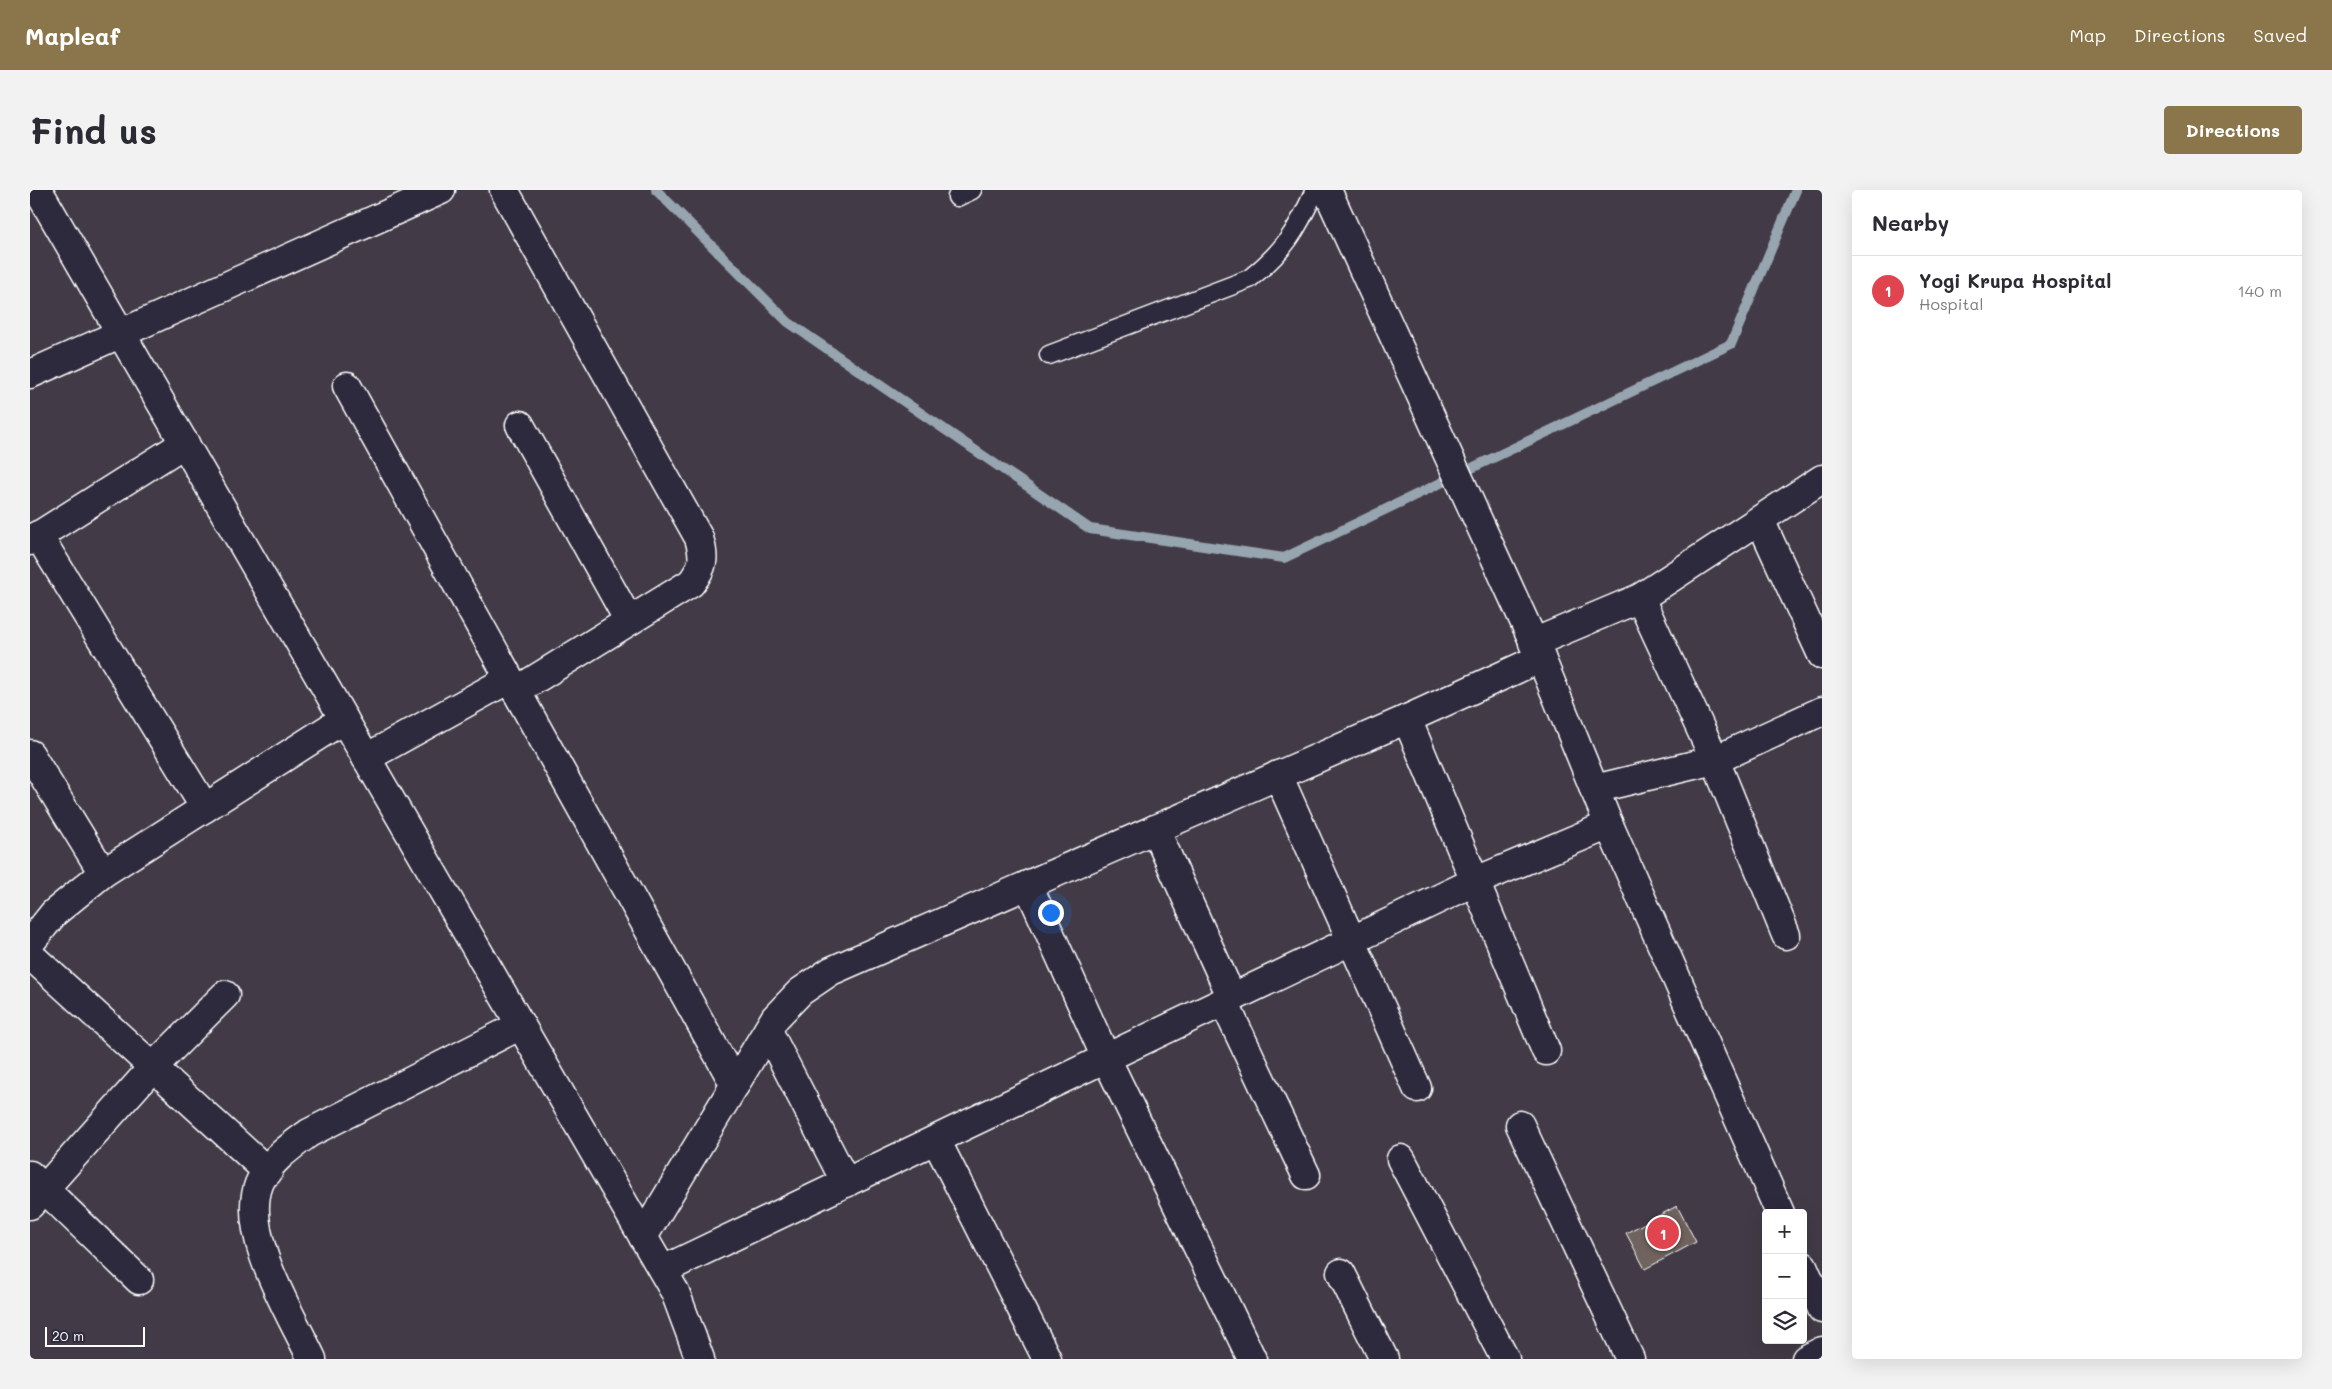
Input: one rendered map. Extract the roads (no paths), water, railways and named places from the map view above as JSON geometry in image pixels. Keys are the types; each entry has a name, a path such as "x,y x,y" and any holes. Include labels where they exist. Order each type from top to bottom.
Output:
{"street":[{"path":"38,190 663,1270 675,1292 700,1359"},
{"path":"30,374 441,190"},
{"path":"366,758 512,685 629,621 691,583 700,572 704,555 699,538 504,190"},
{"path":"1327,190 1533,642 1609,825 1778,1209"},
{"path":"347,386 735,1085"},
{"path":"520,425 629,621"},
{"path":"184,443 34,538 205,808"},
{"path":"643,1237 775,1018 800,992 831,971 1407,719 1533,642 1640,598 1822,479"},
{"path":"1760,520 1822,655"},
{"path":"1640,598 1714,760 1786,934"},
{"path":"1594,789 1714,760 1822,711"},
{"path":"34,927 102,873 344,719"},
{"path":"1407,719 1546,1051"},
{"path":"30,754 102,873"},
{"path":"1278,775 1417,1088"},
{"path":"663,1270 1476,881 1609,825"},
{"path":"1155,829 1228,1000 1306,1174"},
{"path":"1028,884 1106,1058 1252,1359"},
{"path":"30,955 268,1172"},
{"path":"139,1280 35,1189 225,995"},
{"path":"312,1359 262,1253 254,1217 259,1184 279,1155 309,1133 521,1025"},
{"path":"768,1031 846,1182"},
{"path":"1520,1124 1630,1359"},
{"path":"936,1140 1047,1359"},
{"path":"1401,1159 1505,1359"},
{"path":"1341,1273 1384,1359"},
{"path":"1811,1273 1822,1309"},
{"path":"1806,1359 1822,1351"}],"lane":[{"path":"1049,355 1249,279 1272,261 1290,239 1315,190"}],"waterway":[{"path":"656,190 788,322 1090,529 1284,558 1731,344 1796,190"}],"place":[{"name":"Yogi Krupa Hospital","path":"1663,1233"}]}
